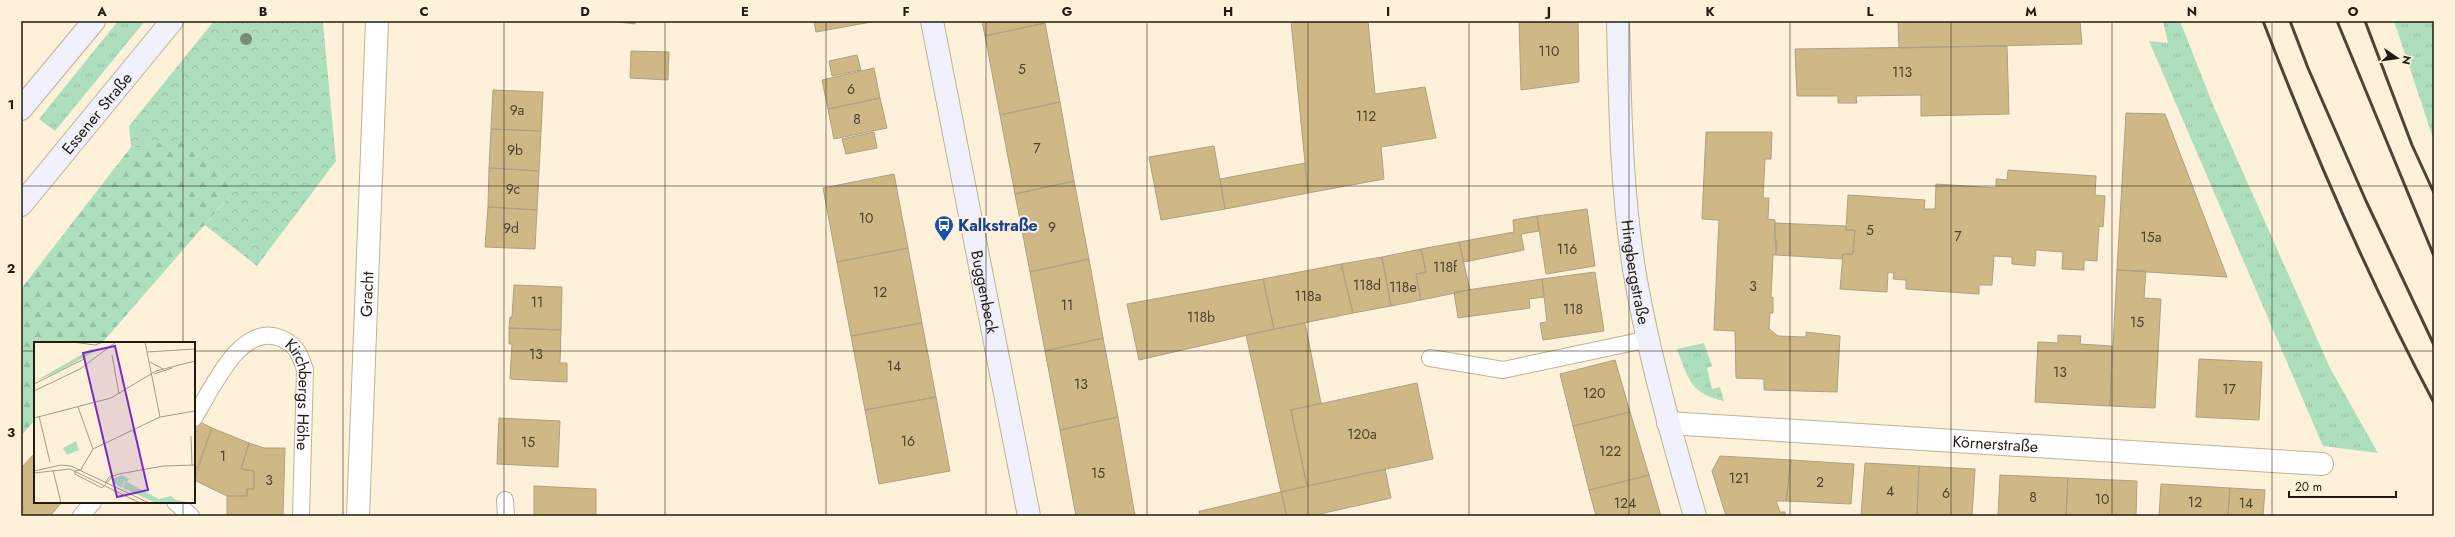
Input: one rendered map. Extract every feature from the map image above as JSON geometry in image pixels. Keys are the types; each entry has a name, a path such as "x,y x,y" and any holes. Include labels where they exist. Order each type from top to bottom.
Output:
{"street":[{"path":"21,109 94,21"},
{"name":"Essener Straße","path":"21,205 105,105 172,21"},
{"name":"Gracht","path":"360,21 374,72"},
{"name":"Gracht","path":"358,516 377,21"},
{"name":"Buggenbeck","path":"932,21 1029,516"},
{"name":"Hingbergstraße","path":"1618,21 1621,145 1635,275 1668,423 1695,516"},
{"name":"Körnerstraße","path":"1668,423 2322,464"}],"lane":[{"name":"Kirchbergs Höhe","path":"195,416 237,350 248,341 259,336 274,336 286,340 299,350 305,370 301,516"},
{"path":"1430,358 1503,370 1649,339"},
{"path":"81,516 92,503"},
{"path":"176,503 191,516"}],"green space":[{"path":"118,21 145,21 55,131 39,119"},
{"path":"214,21 321,21 323,23 336,161 257,266 205,225 235,190 187,139 131,147 129,126"},
{"path":"2163,21 2180,21 2213,105 2330,368 2378,453 2323,446 2149,41 2168,43"},
{"path":"2394,21 2434,21 2434,141"},
{"path":"187,138 235,190 103,342 34,342 34,421 21,436 21,289 131,147"},
{"path":"1704,343 1712,366 1707,368 1712,389 1720,387 1724,401 1704,394 1692,384 1684,369 1677,349"}],"building":[{"path":"610,21 635,21 635,24"},
{"path":"814,21 877,21 816,32"},
{"path":"982,21 1044,21 1045,23 985,36"},
{"path":"1291,21 1368,21 1375,94 1425,87 1436,138 1381,147 1384,179 1308,193"},
{"path":"1519,21 1578,21 1579,82 1521,90"},
{"path":"1898,21 2080,21 2082,44 1899,48"},
{"path":"1045,23 1060,102 1000,115 985,36"},
{"path":"2007,46 2009,114 1921,116 1921,95 1856,96 1857,103 1838,103 1838,96 1797,96 1795,49"},
{"path":"631,51 669,52 668,80 630,78"},
{"path":"857,55 861,70 832,76 829,61"},
{"path":"874,68 880,98 828,109 822,80"},
{"path":"493,90 543,92 541,131 491,129"},
{"path":"880,98 887,128 834,139 828,109"},
{"path":"1060,102 1074,181 1015,194 1000,115"},
{"path":"2126,113 2165,114 2227,277 2117,270"},
{"path":"491,129 541,131 539,171 489,168"},
{"path":"874,132 877,148 846,154 842,139"},
{"path":"1706,132 1772,132 1771,159 1765,159 1763,198 1769,198 1768,219 1775,220 1774,240 1777,240 1776,255 1773,255 1771,298 1773,297 1773,313 1770,313 1769,329 1778,336 1806,337 1806,332 1840,336 1837,392 1764,390 1764,379 1736,378 1735,331 1714,330 1719,220 1702,219"},
{"path":"1214,146 1225,209 1161,220 1149,157"},
{"path":"1305,163 1308,193 1225,209 1220,179"},
{"path":"489,168 539,171 537,210 488,207"},
{"path":"2008,170 2096,176 2095,195 2105,196 2103,227 2099,226 2097,261 2084,260 2084,270 2062,269 2063,252 2036,250 2035,266 2012,264 2012,257 1994,256 1992,285 1979,285 1979,294 1906,289 1906,280 1893,279 1894,273 1888,272 1887,292 1840,289 1843,254 1853,254 1855,230 1846,230 1848,195 1925,200 1924,209 1935,209 1936,184 1996,188 1996,179 2007,180"},
{"path":"894,174 908,248 837,262 823,188"},
{"path":"1074,181 1089,259 1030,272 1015,194"},
{"path":"488,207 537,210 535,249 485,247"},
{"path":"1587,209 1595,266 1546,274 1537,216"},
{"path":"1537,216 1539,231 1521,234 1524,250 1464,262 1459,242 1514,232 1513,220"},
{"path":"1775,223 1846,226 1846,230 1855,230 1853,254 1843,254 1842,259 1776,255"},
{"path":"1459,242 1470,290 1421,300 1416,274 1426,272 1421,249"},
{"path":"908,248 922,323 851,336 837,262"},
{"path":"1421,249 1426,272 1416,274 1421,300 1391,306 1382,257"},
{"path":"1382,257 1391,306 1353,313 1341,264"},
{"path":"1089,259 1103,338 1045,351 1030,272"},
{"path":"1341,264 1353,313 1274,329 1263,279"},
{"path":"2117,270 2146,271 2144,298 2161,299 2155,408 2110,406"},
{"path":"1595,272 1604,331 1543,340 1540,323 1547,322 1542,279"},
{"path":"1263,279 1274,329 1139,360 1127,304"},
{"path":"1542,279 1544,297 1529,299 1530,308 1458,318 1454,292"},
{"path":"514,285 562,287 561,330 509,328 510,317 512,317"},
{"path":"922,323 936,397 865,410 851,336"},
{"path":"1305,323 1321,403 1291,410 1307,486 1281,492 1246,335"},
{"path":"509,328 561,330 560,363 567,363 567,382 510,379 512,344 509,344"},
{"path":"2058,335 2081,336 2080,344 2112,346 2110,406 2035,402 2038,342 2058,343"},
{"path":"1103,338 1118,417 1060,430 1045,351"},
{"path":"2199,359 2262,362 2259,420 2196,417"},
{"path":"1615,360 1630,412 1573,426 1560,374"},
{"path":"1417,383 1433,459 1307,486 1291,410"},
{"path":"936,397 950,471 879,484 865,410"},
{"path":"1630,412 1649,475 1589,490 1573,426"},
{"path":"1118,417 1135,516 1076,516 1060,430"},
{"path":"499,418 560,421 558,467 497,464"},
{"path":"195,420 212,428 195,473"},
{"path":"212,428 249,443 241,469 254,471 254,489 247,489 247,496 227,496 195,480"},
{"path":"249,443 264,448 285,448 283,516 227,516 227,496 247,496 247,489 254,489 254,471 241,469"},
{"path":"34,454 34,503 61,503 50,516 21,516 21,510 24,507 21,504 21,468"},
{"path":"1720,456 1791,460 1786,501 1776,501 1780,512 1785,512 1786,516 1726,516 1712,471"},
{"path":"1791,460 1854,464 1851,504 1786,501"},
{"path":"1865,463 1919,466 1917,516 1861,516"},
{"path":"1919,466 1975,469 1972,516 1917,516"},
{"path":"1385,469 1391,498 1311,516 1287,516 1281,492"},
{"path":"1649,475 1661,516 1596,516 1589,490"},
{"path":"2000,475 2068,478 2066,516 1998,516"},
{"path":"2068,478 2137,481 2136,516 2066,516"},
{"path":"2161,484 2230,488 2228,516 2159,516"},
{"path":"534,486 596,489 596,516 534,516"},
{"path":"2230,488 2265,490 2263,516 2228,516"},
{"path":"1281,492 1287,516 1200,516 1199,511"}],"railway":[{"path":"2263,21 2343,215 2387,310 2434,403"},
{"path":"2290,21 2308,68 2366,201 2434,345"},
{"path":"2337,21 2434,256"},
{"path":"2365,21 2412,145 2434,193"}],"place":[{"name":"Kalkstraße","path":"944,242"}]}
